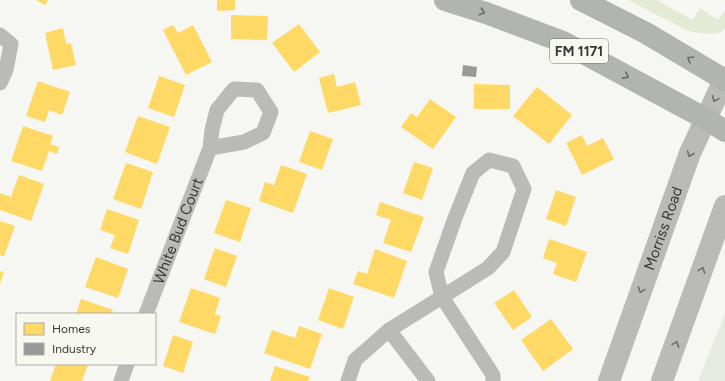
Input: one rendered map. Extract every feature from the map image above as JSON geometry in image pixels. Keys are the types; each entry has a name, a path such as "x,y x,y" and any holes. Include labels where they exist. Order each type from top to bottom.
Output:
{"main road":[{"name":"FM 1171","path":"444,0 486,13 563,42 706,119 725,131"},
{"path":"580,0 646,33 725,79"},
{"name":"Morriss Road","path":"609,381 690,153 725,79"},
{"path":"662,381 725,206"}],"street":[{"path":"0,35 11,44 6,70 0,83"},
{"name":"White Bud Court","path":"146,313 210,148 212,130 217,110 234,89 257,90 271,112 263,133 244,142 210,148"},
{"path":"348,381 355,360 389,330 442,297 488,268 502,252 524,188 513,166 489,160 473,174 455,218 436,272 442,297 493,375 493,381"},
{"path":"389,330 428,381"},
{"path":"121,381 127,365"}],"shaded area":[{"path":"725,314 725,381 698,381"}],"green space":[{"path":"628,0 656,0 693,20 700,8 718,20 725,10 725,29 712,34 686,30"}],"building: Homes":[{"path":"36,0 48,0 45,5"},
{"path":"217,0 235,0 235,10 217,11"},
{"path":"231,15 268,16 267,40 231,39"},
{"path":"299,24 320,52 294,72 272,43"},
{"path":"173,25 178,33 193,25 212,62 186,75 163,30"},
{"path":"63,28 66,44 71,43 76,65 53,70 45,33"},
{"path":"334,74 337,87 355,82 361,105 328,113 319,78"},
{"path":"159,76 185,85 174,117 148,108"},
{"path":"38,81 70,92 62,115 49,110 45,122 26,116"},
{"path":"474,84 510,85 510,109 474,109"},
{"path":"537,87 572,115 549,144 513,116"},
{"path":"430,99 456,117 433,149 401,127 411,113 417,117"},
{"path":"138,116 170,127 157,164 125,152"},
{"path":"23,126 53,136 50,144 59,147 57,154 49,151 42,171 11,161"},
{"path":"310,131 333,139 322,170 299,162"},
{"path":"582,135 587,146 603,138 614,159 582,175 566,143"},
{"path":"414,162 433,168 422,200 403,193"},
{"path":"126,163 153,172 141,209 113,199"},
{"path":"281,165 307,174 293,213 259,201 265,182 274,185"},
{"path":"19,175 44,184 31,221 0,210 0,193 11,197"},
{"path":"556,190 576,197 566,226 546,219"},
{"path":"226,200 251,208 240,242 214,233"},
{"path":"380,202 424,217 411,252 383,243 391,220 376,215"},
{"path":"107,209 139,220 128,254 110,248 115,235 100,230"},
{"path":"0,221 15,226 4,256 0,255"},
{"path":"549,239 587,252 576,282 553,274 557,263 543,258"},
{"path":"215,248 237,256 226,287 204,279"},
{"path":"375,249 407,261 394,298 353,284 358,271 367,274"},
{"path":"96,257 128,269 118,298 85,287"},
{"path":"0,271 4,272 0,284"},
{"path":"191,288 220,298 215,314 221,316 215,334 179,322"},
{"path":"329,288 354,297 343,329 318,320"},
{"path":"514,290 532,317 513,330 494,303"},
{"path":"81,299 113,310 112,313 76,313"},
{"path":"551,319 573,349 543,371 521,340"},
{"path":"299,326 322,334 310,369 264,353 272,330 295,338"},
{"path":"173,335 193,342 183,373 163,366"},
{"path":"56,365 88,365 82,381 50,381"},
{"path":"275,366 310,377 308,381 270,381"}],"building: Industry":[{"path":"463,65 477,67 476,77 462,76"}]}
